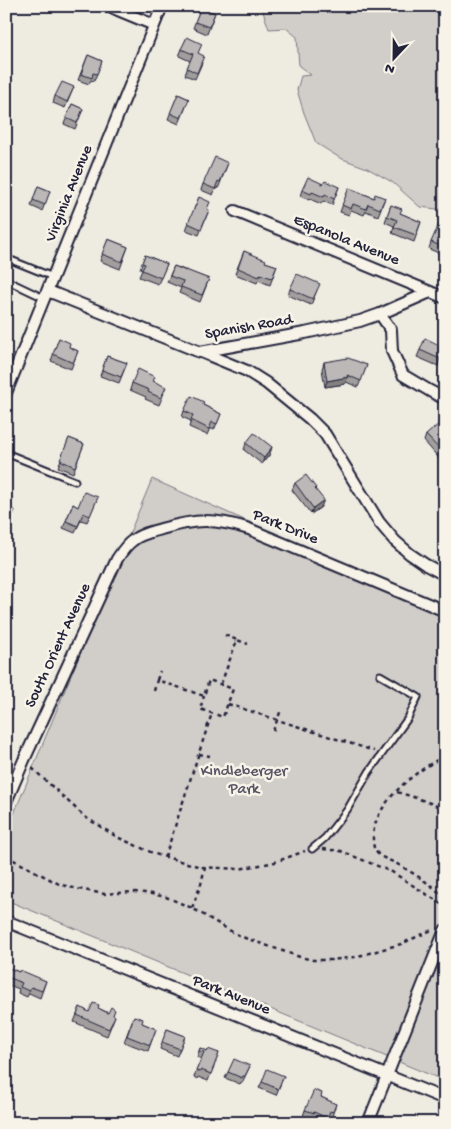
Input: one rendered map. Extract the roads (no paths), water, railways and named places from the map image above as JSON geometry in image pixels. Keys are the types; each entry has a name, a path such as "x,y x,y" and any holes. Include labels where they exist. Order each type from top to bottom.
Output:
{"street":[{"path":"108,6 154,25"},
{"name":"Virginia Avenue","path":"7,390 162,6"},
{"name":"Espanola Avenue","path":"235,211 445,298"},
{"name":"Spanish Road","path":"46,295 200,352 360,321 430,292"},
{"path":"380,314 391,330 392,351 403,375 430,392 445,398"},
{"path":"200,352 248,372 266,383 310,419 325,434 379,522 395,541 426,566 445,575"},
{"name":"Park Drive","path":"117,559 132,541 146,533 194,521 207,520 229,523 250,529 445,611"},
{"name":"South Orient Avenue","path":"6,802 117,559"},
{"name":"Park Avenue","path":"6,921 445,1099"},
{"path":"368,1123 440,929"}],"lane":[{"path":"6,258 53,277"},
{"path":"6,280 46,295"},
{"path":"6,453 75,481"},
{"path":"312,848 325,838 347,810 369,772 408,718 418,697 380,675"}],"park label":[{"name":"Kindleberger Park","path":"244,781"}]}
